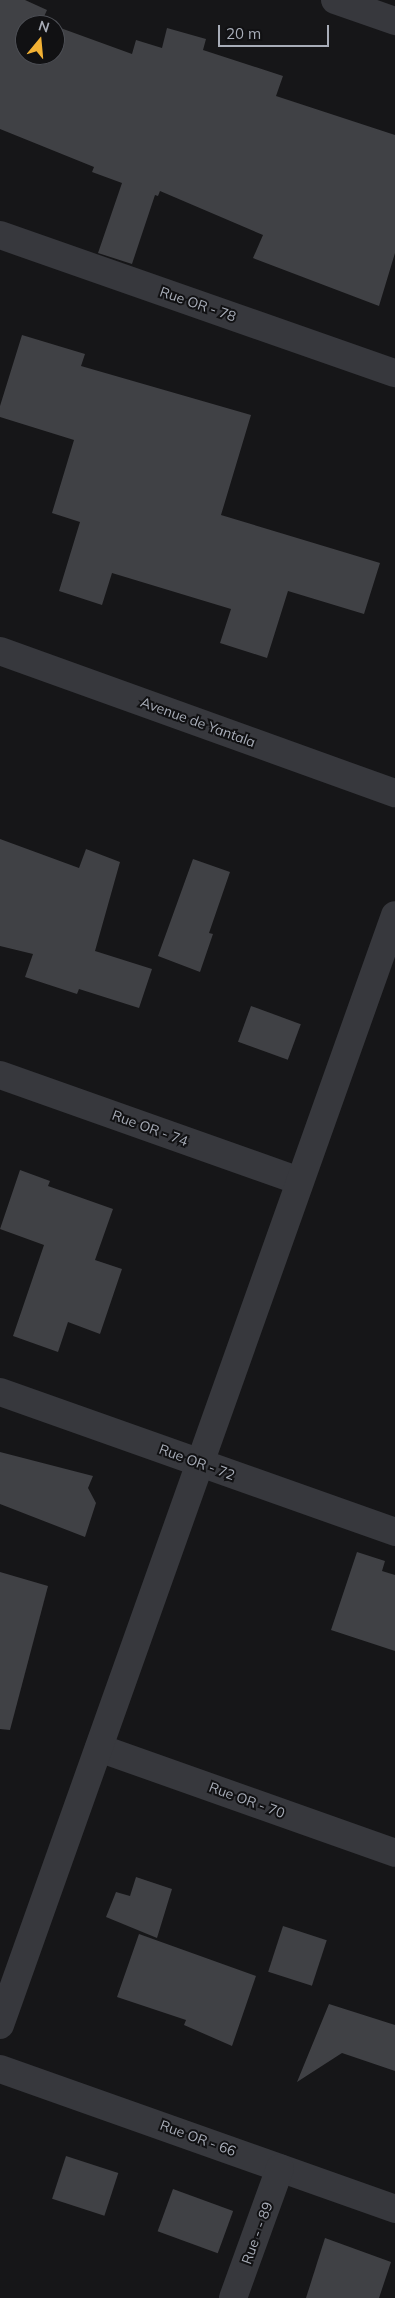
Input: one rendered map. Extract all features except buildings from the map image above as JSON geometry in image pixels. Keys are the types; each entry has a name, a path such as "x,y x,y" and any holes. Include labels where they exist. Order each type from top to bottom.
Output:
{"street":[{"path":"336,0 395,21"},
{"name":"Rue OR - 78","path":"0,235 395,373"},
{"name":"Avenue de Yantala","path":"0,651 395,793"},
{"path":"0,2025 395,915"},
{"name":"Rue OR - 74","path":"0,1075 300,1181"},
{"name":"Rue OR - 72","path":"0,1392 395,1532"},
{"name":"Rue OR - 70","path":"98,1748 395,1853"},
{"name":"Rue OR - 66","path":"0,2068 395,2209"},
{"name":"Rue - - 89","path":"233,2298 280,2168"}]}
